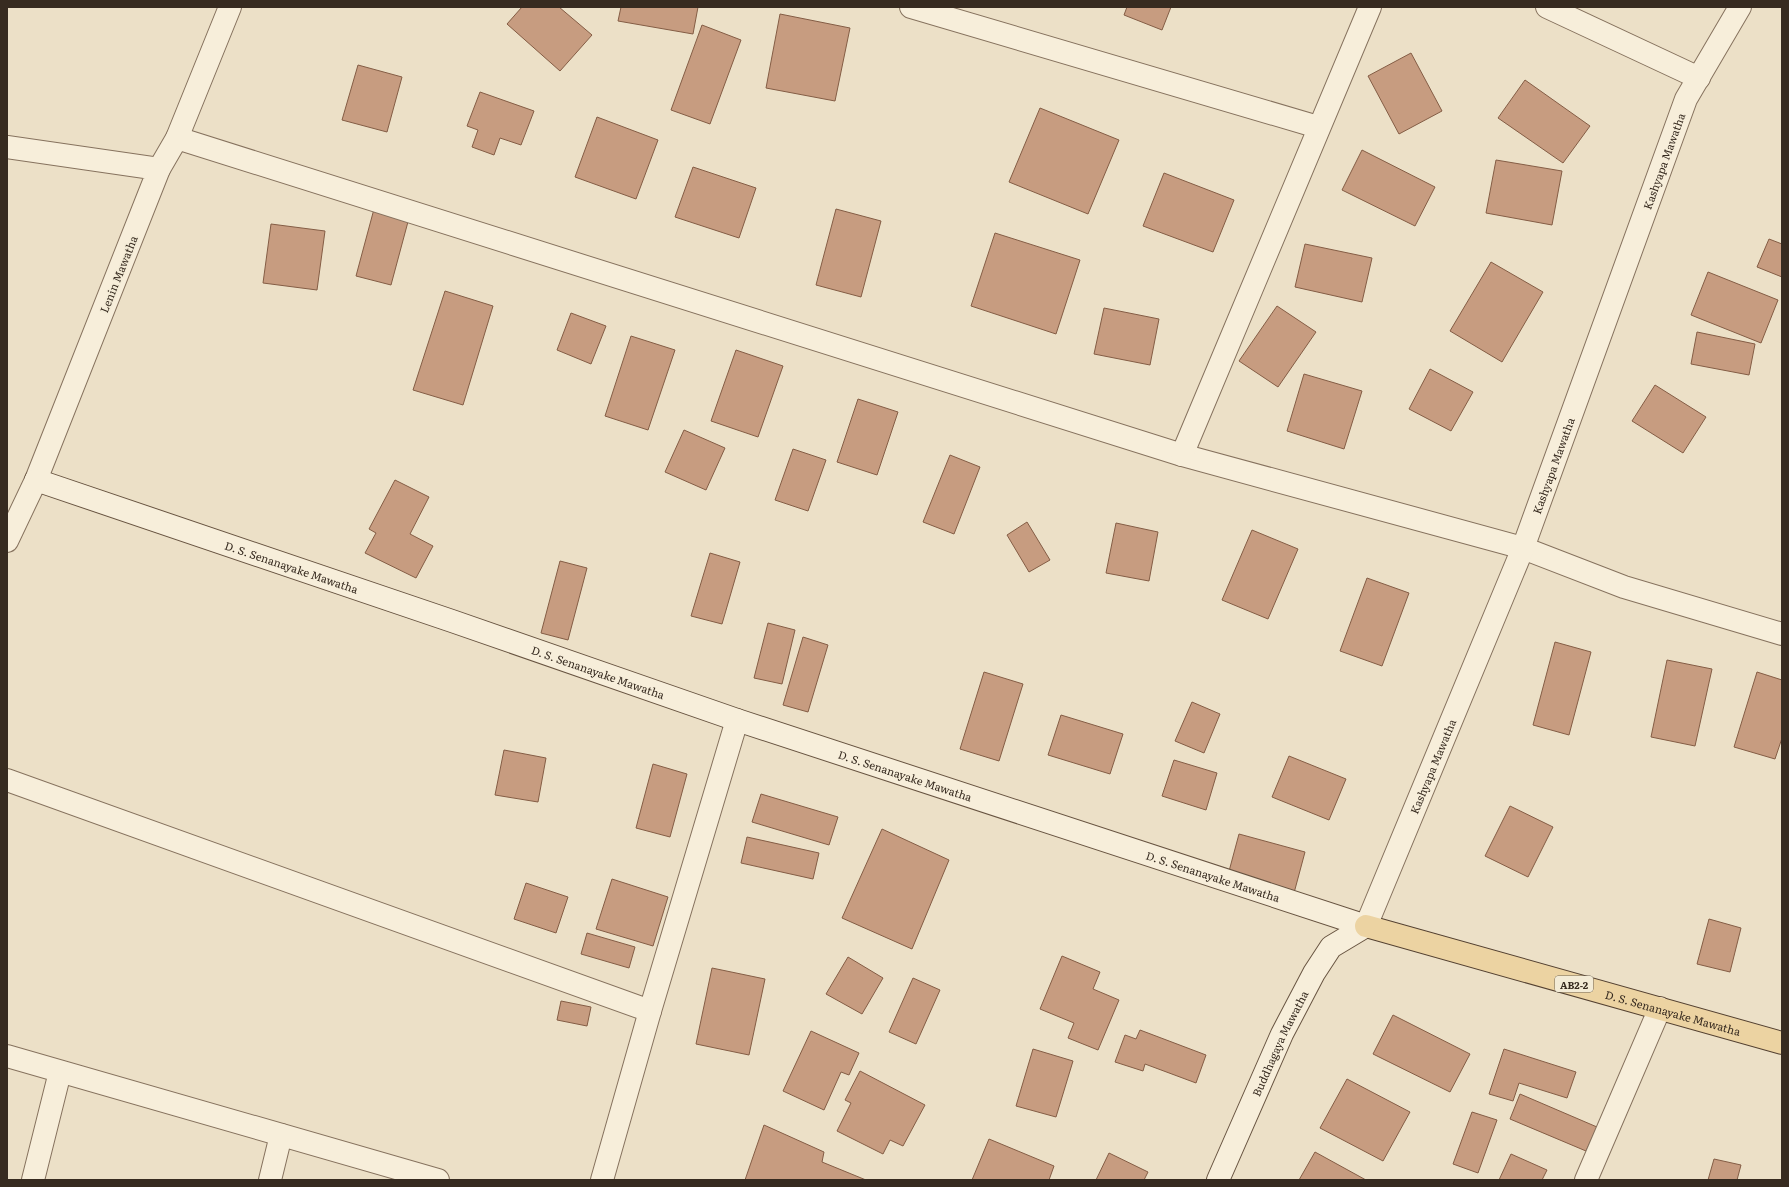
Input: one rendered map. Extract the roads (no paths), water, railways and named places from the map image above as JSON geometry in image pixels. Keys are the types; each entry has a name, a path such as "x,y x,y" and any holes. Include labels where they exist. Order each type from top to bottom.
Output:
{"main road":[{"name":"D. S. Senanayake Mawatha","path":"1366,926 1782,1043"}],"street":[{"name":"Lenin Mawatha","path":"7,541 36,480 159,169 177,138 230,7"},
{"path":"911,7 1318,127"},
{"path":"1182,455 1318,127 1370,7"},
{"path":"1547,7 1699,78"},
{"name":"Kashyapa Mawatha","path":"1366,926 1523,548 1686,99 1740,7"},
{"path":"177,138 1182,455 1523,548 1624,587 1782,634"},
{"path":"7,147 159,169"},
{"name":"D. S. Senanayake Mawatha","path":"36,480 452,621 737,720 1366,926"},
{"path":"602,1180 650,1011 737,720"},
{"path":"7,780 650,1011"},
{"name":"Buddhagaya Mawatha","path":"1218,1180 1282,1034 1314,973 1331,947 1366,926"},
{"path":"1586,1180 1660,1008"},
{"path":"7,1056 438,1180"},
{"path":"33,1180 60,1072"},
{"path":"270,1180 281,1135"}]}
